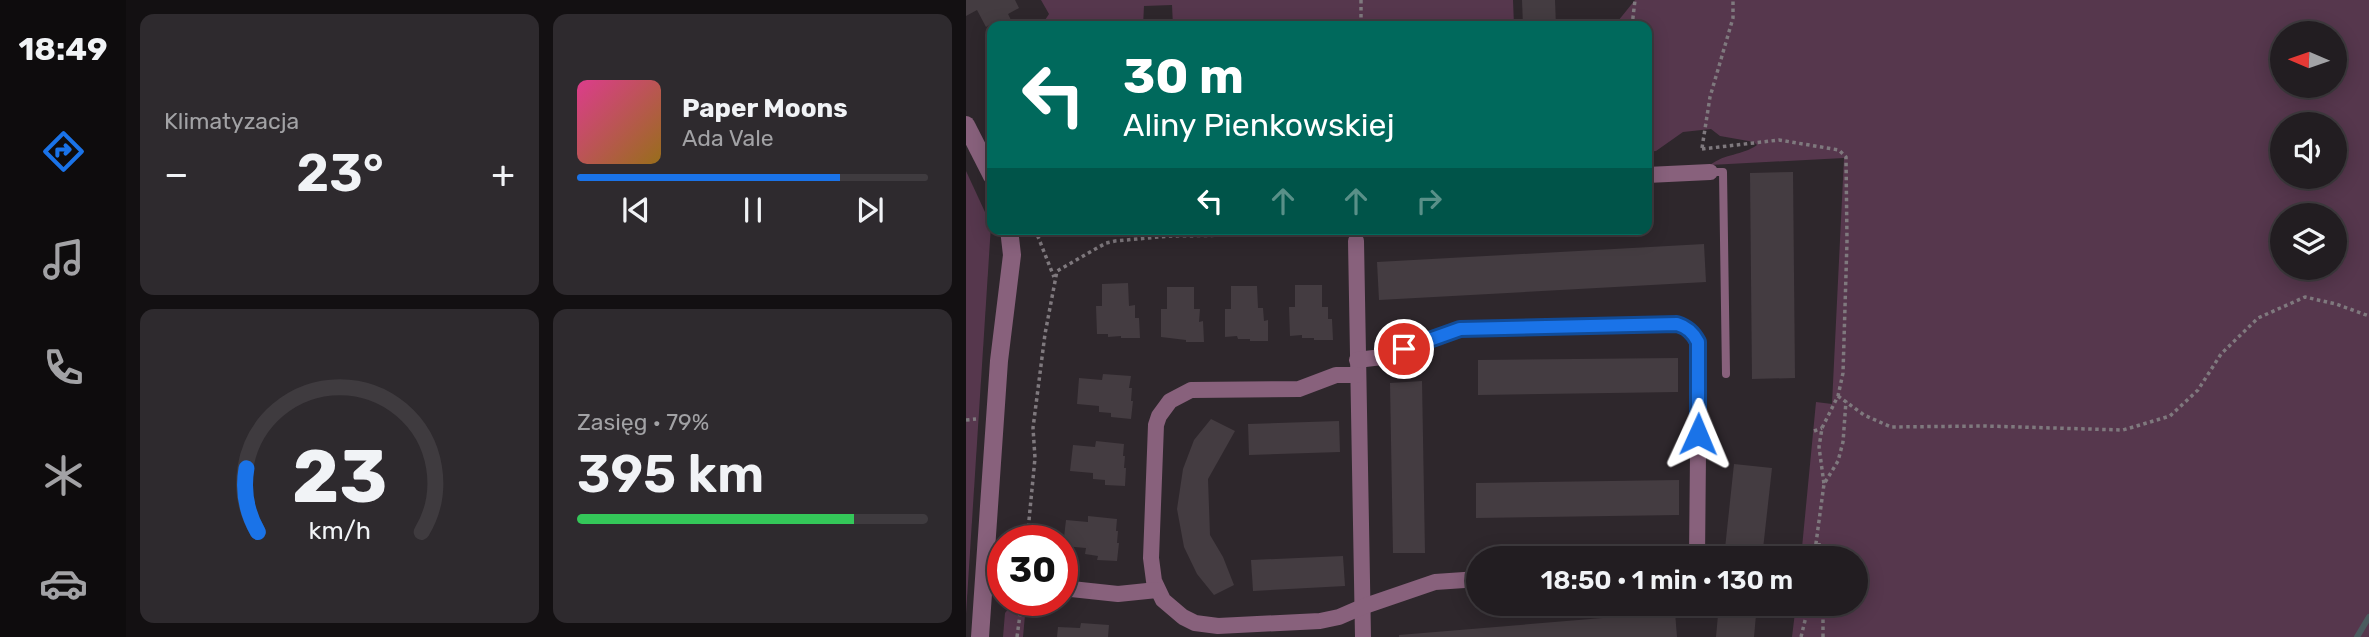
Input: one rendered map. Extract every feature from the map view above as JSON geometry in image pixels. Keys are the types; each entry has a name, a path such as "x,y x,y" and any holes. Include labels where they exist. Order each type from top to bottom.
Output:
{"street":[{"path":"966,125 987,166"},
{"path":"1652,175 1705,172"},
{"path":"980,637 999,361 1012,255 1010,235"},
{"path":"1356,241 1363,637"},
{"path":"1466,580 1435,582 1339,617 1320,621 1206,626 1183,617 1163,600 1157,590 1152,558 1156,425 1159,416 1170,401 1191,390 1299,388 1460,329 1677,324 1694,334 1699,351 1697,546"},
{"path":"1078,590 1118,594 1157,590"}],"lane":[{"path":"1705,172 1723,172 1726,374"}],"path":[{"path":"1361,0 1361,21"},
{"path":"1633,21 1635,0"},
{"path":"1705,172 1702,149 1710,97 1733,18 1733,0"},
{"path":"1702,149 1779,140 1839,150 1846,157 1846,329 1843,373 1838,396 1822,428 1819,447 1824,484 1816,546"},
{"path":"1037,235 1054,277"},
{"path":"1029,525 1035,458 1033,428 1057,271 1106,243 1115,241 1170,236 1236,235"},
{"path":"1838,396 1864,415 1891,427 1985,426 2123,430 2170,416 2198,390 2221,354 2258,318 2305,298 2336,304 2369,316"},
{"path":"1824,484 1838,461 1843,442 1846,401"},
{"path":"1814,431 1822,428"},
{"path":"1818,537 1819,546"},
{"path":"1017,637 1020,616"},
{"path":"1801,637 1806,616"},
{"path":"1823,616 1823,637"}],"shaded area":[{"path":"1041,0 1513,0 1514,21 1173,21 1172,5 1144,6 1143,21 1044,21 1049,14"},
{"path":"1635,0 2369,0 2369,637 1792,637 1795,616 1868,616 1868,546 1802,546 1816,402 1832,404 1844,158 1710,165 1757,145 1754,142 1720,136 1711,129 1683,132 1652,151 1652,21 1618,21"},
{"path":"966,171 987,216 987,235 990,235 966,614"},
{"path":"1005,616 1025,616 1023,637 1003,637"}],"building":[{"path":"966,0 1015,0 1019,8 1008,14 1012,21 987,21 986,27 977,10 966,16"},
{"path":"1522,0 1555,0 1556,21 1523,21"},
{"path":"1793,172 1795,378 1752,379 1750,173"},
{"path":"1704,244 1706,282 1379,300 1377,262"},
{"path":"1128,283 1129,306 1135,305 1140,338 1097,334 1096,306 1102,306 1102,284"},
{"path":"1295,285 1322,285 1322,307 1328,307 1328,319 1332,319 1333,340 1314,340 1302,338 1302,335 1290,336 1289,307 1295,307"},
{"path":"1231,286 1257,286 1258,308 1263,308 1264,321 1268,320 1268,341 1250,341 1238,339 1237,336 1225,337 1225,309 1231,309"},
{"path":"1167,287 1194,287 1194,309 1200,309 1199,322 1203,321 1204,342 1161,337 1161,309 1167,309"},
{"path":"1678,358 1678,392 1478,395 1478,360"},
{"path":"1103,374 1131,376 1131,419 1111,417 1111,413 1099,412 1099,406 1077,404 1079,378 1102,380"},
{"path":"1422,381 1425,553 1393,553 1390,383"},
{"path":"1211,419 1235,431 1208,479 1210,535 1223,557 1234,585 1214,595 1197,574 1184,547 1177,509 1183,469 1194,440"},
{"path":"1339,421 1340,452 1249,455 1248,424"},
{"path":"1096,441 1124,444 1125,486 1105,485 1105,480 1093,479 1093,473 1070,471 1073,445 1095,447"},
{"path":"1734,464 1772,468 1763,546 1725,546"},
{"path":"1679,480 1679,515 1476,518 1476,483"},
{"path":"1088,516 1117,519 1117,561 1097,560 1098,556 1085,554 1086,548 1078,547 1078,525 1065,525 1066,520 1088,522"},
{"path":"1343,556 1345,586 1253,591 1251,560"},
{"path":"1627,616 1675,616 1677,637 1399,637"},
{"path":"1718,616 1756,616 1754,637 1716,637"},
{"path":"1081,623 1109,625 1108,637 1057,637 1058,627 1080,628"}],"waterway":[{"path":"2357,637 2369,617"}],"route":[{"path":"1404,349 1460,329 1677,324 1694,334 1698,342 1698,434"}]}
